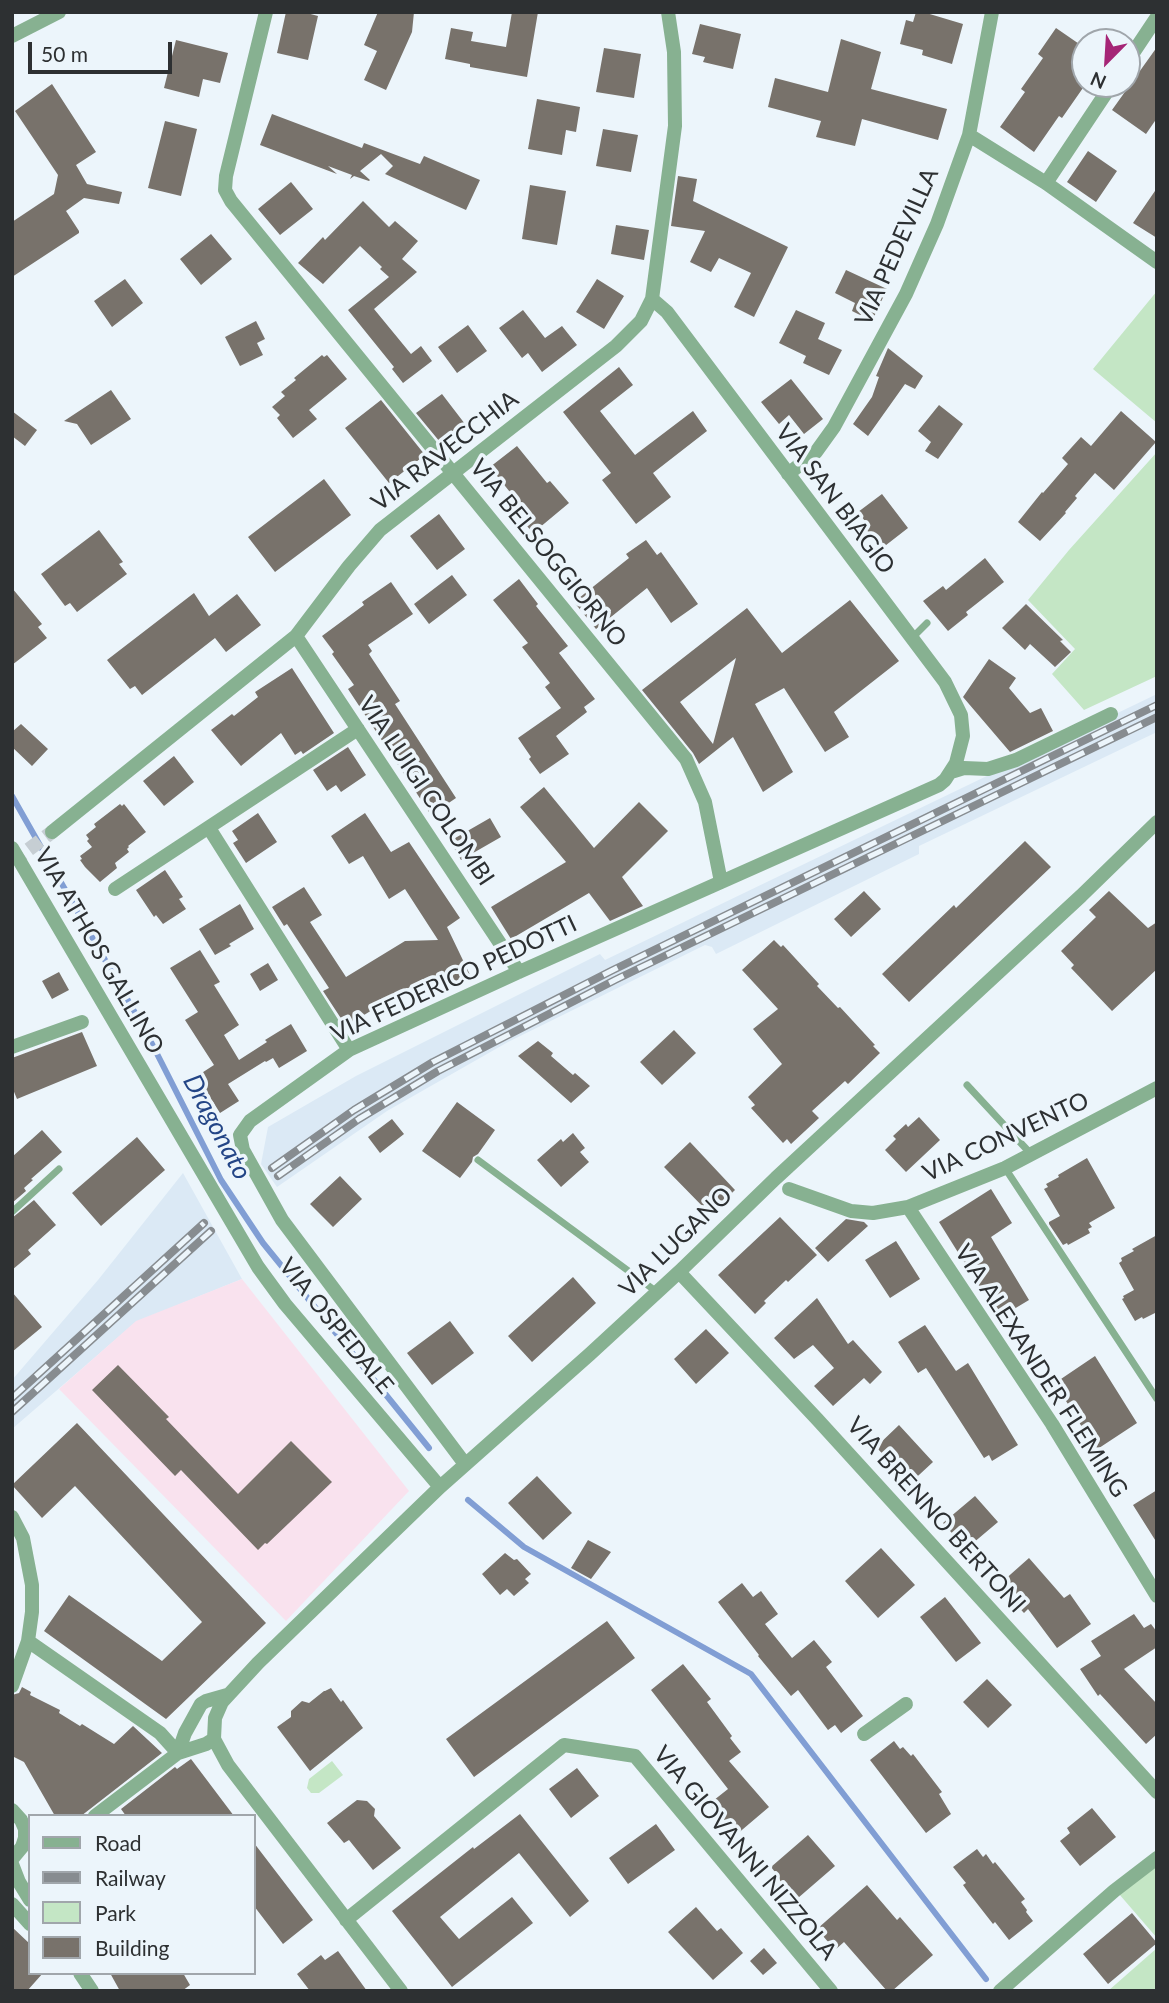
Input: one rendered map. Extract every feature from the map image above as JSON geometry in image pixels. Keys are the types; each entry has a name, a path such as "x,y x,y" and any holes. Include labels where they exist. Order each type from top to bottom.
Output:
{"street":[{"path":"12,36 59,12"},
{"name":"VIA BELSOGGIORNO","path":"266,12 226,176 225,190 240,212 686,759 705,802 721,882"},
{"name":"VIA RAVECCHIA","path":"52,832 296,636 380,530 616,346 641,321 652,299 675,126 674,52 668,12"},
{"name":"VIA PEDEVILLA","path":"788,474 816,452 834,427 906,294 937,224 969,135 992,12"},
{"path":"1141,41 1157,17"},
{"path":"1046,183 1103,98"},
{"path":"969,135 1046,183 1157,262"},
{"name":"VIA SAN BIAGIO","path":"652,299 667,312 945,682 961,715 963,736 959,756 951,772"},
{"name":"VIA LUIGI COLOMBI","path":"296,636 519,972"},
{"path":"951,772 964,768 988,769 1016,760 1111,714"},
{"path":"116,889 358,729"},
{"name":"VIA FEDERICO PEDOTTI","path":"465,1464 282,1220 243,1150 240,1135 250,1121 349,1050 939,785 951,772"},
{"name":"VIA LUGANO","path":"98,1814 178,1753 214,1739 217,1710 227,1695 440,1487 679,1272 776,1178 1054,922 1157,822"},
{"path":"209,828 349,1050"},
{"name":"VIA ATHOS GALLINO","path":"12,848 209,1185"},
{"path":"12,1047 82,1022"},
{"name":"VIA CONVENTO","path":"789,1189 851,1211 873,1213 908,1208 1005,1168 1155,1092"},
{"name":"VIA OSPEDALE","path":"209,1185 258,1268 285,1304 440,1487"},
{"name":"VIA ALEXANDER FLEMING","path":"908,1208 1052,1424 1157,1596"},
{"name":"VIA BRENNO BERTONI","path":"679,1272 817,1419 1157,1792"},
{"path":"12,1517 23,1538 30,1573 32,1612 28,1641 12,1686"},
{"path":"28,1641 160,1733 178,1753"},
{"name":"VIA LUGANO","path":"178,1753 201,1704 227,1695"},
{"path":"864,1734 906,1704"},
{"path":"214,1739 228,1765 401,1991"},
{"name":"VIA GIOVANNI NIZZOLA","path":"346,1920 564,1745 635,1756 831,1991"},
{"path":"12,1811 27,1830 18,1858 19,1882 28,1897"},
{"path":"1000,1991 1114,1891 1157,1858"},
{"path":"12,1904 28,1922"},
{"path":"81,1975 92,1991"}],"lane":[{"path":"912,638 928,624"},
{"path":"968,1085 1031,1154"},
{"path":"478,1160 657,1292"},
{"path":"1005,1168 1157,1399"},
{"path":"12,1212 59,1169"}],"shaded area":[{"path":"1157,694 1157,732 919,846 919,854 716,954 712,947 705,945 508,1042 387,1111 277,1187 261,1164 268,1127 356,1076 600,954 605,960"},
{"path":"183,1173 242,1279 136,1322 12,1429 12,1380 98,1280"},
{"path":"242,1279 409,1491 286,1621 59,1389 136,1321"}],"green space":[{"path":"1157,291 1157,423 1093,369"},
{"path":"1157,452 1157,676 1084,710 1052,674 1075,649 1028,600"},
{"path":"332,1761 343,1775 319,1793 311,1793 307,1788 309,1779"},
{"path":"1157,1862 1157,1938 1119,1894"},
{"path":"1157,1948 1157,1991 1108,1991"}],"building":[{"path":"286,12 303,12 318,16 308,60 277,53"},
{"path":"378,12 414,12 412,32 386,90 364,80 377,51 364,45"},
{"path":"512,12 538,12 527,77 470,67 470,64 445,59 451,28 473,32 471,41 506,47"},
{"path":"916,12 963,24 952,64 922,55 923,50 900,44 906,20 913,22"},
{"path":"700,24 741,34 733,69 703,62 705,57 692,54"},
{"path":"1056,28 1071,38 1071,98 1076,98 1062,118 1059,116 1034,152 1000,127 1025,92 1021,89 1043,58 1038,54"},
{"path":"841,39 881,52 871,89 947,109 938,140 862,119 855,146 816,137 821,121 768,107 775,78 828,92"},
{"path":"176,40 228,53 220,83 203,79 199,97 164,88"},
{"path":"1157,47 1157,118 1146,134 1112,110 1121,98 1141,98 1141,69"},
{"path":"604,48 641,54 634,98 596,92"},
{"path":"52,84 96,152 76,165 87,184 122,192 119,204 84,198 66,211 79,233 12,277 12,222 54,194 58,175 15,111"},
{"path":"537,99 580,107 576,132 566,130 562,155 528,149"},
{"path":"272,114 362,148 364,143 420,164 424,156 480,180 466,210 385,174 393,166 381,154 360,171 369,181 354,176 350,179 352,175 328,166 337,174 260,145"},
{"path":"165,121 197,129 181,196 148,188"},
{"path":"603,129 638,135 631,172 596,166"},
{"path":"1088,151 1117,171 1096,202 1067,182"},
{"path":"678,176 697,179 693,201 788,247 754,317 734,307 751,273 719,258 711,272 690,262 705,231 671,226"},
{"path":"291,182 313,209 280,235 258,209"},
{"path":"530,185 566,191 557,245 522,239"},
{"path":"1157,188 1157,238 1133,223"},
{"path":"363,201 389,227 395,221 418,241 402,259 417,272 374,309 411,354 421,346 432,361 403,383 392,369 394,367 348,310 389,277 380,269 382,267 360,246 323,284 298,263"},
{"path":"616,225 649,230 644,260 611,254"},
{"path":"211,234 232,259 201,285 180,259"},
{"path":"846,270 887,289 872,321 852,311 855,303 835,293"},
{"path":"125,279 143,303 112,327 94,301"},
{"path":"597,279 624,296 604,329 576,312"},
{"path":"523,310 545,338 562,326 577,345 542,372 528,353 522,358 499,328"},
{"path":"796,310 825,323 818,339 842,350 829,375 803,363 806,356 779,343"},
{"path":"256,321 265,339 257,343 263,355 240,366 225,337"},
{"path":"468,325 487,351 457,373 438,347"},
{"path":"888,348 923,376 915,389 905,384 868,436 853,424 872,397 879,377 876,376"},
{"path":"322,355 327,355 347,379 309,410 317,419 293,438 277,418 280,415 272,407 285,396 281,392 296,380 294,378"},
{"path":"619,367 633,385 600,411 635,455 693,411 707,431 653,473 671,497 636,524 602,480 611,473 563,412"},
{"path":"791,379 823,419 804,434 789,415 779,424 761,402"},
{"path":"111,390 131,419 91,445 77,424 64,421"},
{"path":"442,394 465,424 440,442 416,413"},
{"path":"381,400 425,455 389,483 345,428"},
{"path":"939,405 963,424 938,459 925,451 931,442 918,431"},
{"path":"12,411 37,430 25,446 12,436"},
{"path":"1121,411 1156,442 1114,490 1095,473 1075,496 1077,498 1066,513 1040,541 1018,522 1068,464 1062,458 1081,437 1091,446"},
{"path":"517,446 547,483 550,481 569,503 533,533 514,511 521,506 490,467"},
{"path":"324,479 351,515 275,572 248,537"},
{"path":"882,494 908,528 881,549 865,528 868,525 858,512"},
{"path":"439,514 465,549 437,570 410,536"},
{"path":"99,530 123,562 119,564 127,574 77,612 70,603 65,606 41,574"},
{"path":"646,540 657,555 661,552 698,604 671,623 647,588 596,629 574,602 629,558 626,554"},
{"path":"985,558 1004,582 966,612 968,615 948,631 923,601 943,586 946,590"},
{"path":"452,575 467,595 429,624 414,604"},
{"path":"519,579 538,604 536,606 568,646 559,653 595,699 584,707 587,712 556,736 569,754 540,774 518,738 561,708 545,687 550,683 522,647 528,643 493,600"},
{"path":"391,582 413,614 368,645 372,651 369,654 400,701 395,704 456,798 431,815 348,689 354,685 322,636 364,605 362,602"},
{"path":"12,588 42,624 38,627 47,638 12,665"},
{"path":"194,593 209,616 237,594 261,625 226,652 215,638 142,695 135,686 130,689 107,660"},
{"path":"850,600 899,661 834,712 849,737 825,752 784,688 755,704 793,772 763,792 733,737 699,764 642,690 747,608 782,653","holes":["736,658 713,744 680,702"]},
{"path":"1026,604 1063,640 1060,641 1071,652 1055,667 1030,644 1025,650 1002,628"},
{"path":"989,659 1016,678 1009,688 1030,713 1041,708 1053,731 1010,752 963,697"},
{"path":"292,668 334,733 303,754 301,751 295,755 281,733 241,766 211,730 258,697 255,692"},
{"path":"21,724 48,749 32,766 12,747 12,732"},
{"path":"348,747 366,775 341,792 336,785 327,791 313,770"},
{"path":"174,756 194,782 164,806 143,781"},
{"path":"544,787 594,848 639,802 668,831 622,877 643,906 610,921 589,893 511,939 491,907 566,862 520,807"},
{"path":"120,804 124,804 146,832 128,846 129,852 115,863 117,868 100,882 85,867 80,856 92,847 86,835 96,827 94,824"},
{"path":"258,813 277,842 246,863 233,843 238,840 232,831"},
{"path":"365,813 391,852 409,842 460,918 447,927 472,979 432,998 423,979 346,1026 323,991 329,988 287,924 284,926 272,907 304,887 322,915 310,922 346,977 405,941 438,940 405,889 389,899 363,856 349,864 331,836"},
{"path":"490,818 501,837 461,860 450,841"},
{"path":"1025,841 1051,867 909,1002 882,974"},
{"path":"165,870 183,897 179,899 186,909 163,924 156,915 154,917 136,890"},
{"path":"864,891 881,909 851,937 834,919"},
{"path":"1109,891 1148,928 1157,922 1157,969 1112,1011 1071,968 1074,965 1061,951 1096,917 1089,910"},
{"path":"240,904 254,929 215,955 199,929"},
{"path":"774,940 781,947 783,945 819,984 817,986 840,1007 880,1053 848,1084 845,1081 812,1111 819,1118 791,1144 787,1139 783,1143 751,1108 755,1105 748,1097 782,1064 753,1029 778,1009 742,970"},
{"path":"200,950 220,982 214,985 239,1025 224,1035 239,1060 291,1024 307,1051 279,1068 273,1058 265,1061 228,1084 239,1101 220,1113 197,1076 214,1065 185,1020 198,1012 170,968"},
{"path":"268,963 278,980 260,991 250,974"},
{"path":"59,972 69,990 52,999 42,981"},
{"path":"674,1030 696,1053 662,1085 640,1062"},
{"path":"82,1032 97,1066 17,1099 12,1087 12,1058"},
{"path":"538,1041 553,1053 551,1056 590,1086 571,1103 518,1056"},
{"path":"457,1102 495,1130 460,1178 422,1151"},
{"path":"919,1117 940,1140 906,1172 885,1150 896,1139 893,1136"},
{"path":"392,1119 404,1134 380,1153 368,1137"},
{"path":"42,1130 62,1152 31,1179 33,1180 24,1188 26,1191 12,1203 12,1157"},
{"path":"573,1133 585,1148 580,1152 589,1162 561,1187 537,1160 561,1139 563,1142"},
{"path":"137,1137 165,1170 101,1226 72,1193"},
{"path":"690,1142 735,1190 710,1214 664,1167"},
{"path":"1087,1158 1115,1208 1089,1223 1092,1227 1088,1229 1090,1233 1063,1245 1049,1224 1060,1216 1044,1189 1048,1187 1046,1184 1059,1177 1058,1175"},
{"path":"340,1176 362,1199 333,1227 310,1204"},
{"path":"991,1189 1012,1223 991,1237 1029,1300 999,1318 939,1222"},
{"path":"34,1200 56,1225 28,1250 31,1254 12,1270 12,1218"},
{"path":"780,1217 817,1255 788,1282 786,1280 764,1301 766,1303 755,1314 718,1275"},
{"path":"846,1219 864,1222 868,1226 828,1262 815,1248"},
{"path":"1157,1235 1157,1312 1135,1321 1122,1299 1134,1290 1119,1263 1121,1258 1134,1251 1132,1249"},
{"path":"896,1241 920,1279 890,1298 865,1260"},
{"path":"573,1277 596,1303 532,1362 508,1336"},
{"path":"12,1292 42,1327 12,1352"},
{"path":"817,1298 848,1344 853,1340 882,1372 870,1384 864,1378 833,1406 814,1386 834,1368 813,1345 794,1359 774,1338"},
{"path":"450,1321 474,1353 432,1385 407,1353"},
{"path":"925,1325 956,1371 968,1363 1018,1445 992,1461 989,1455 984,1458 926,1368 918,1373 898,1342"},
{"path":"706,1329 729,1353 696,1384 674,1359"},
{"path":"1095,1356 1137,1423 1096,1450 1055,1383"},
{"path":"118,1365 238,1494 291,1441 332,1482 258,1550 181,1470 175,1476 92,1390"},
{"path":"77,1423 266,1623 166,1719 44,1631 69,1595 162,1661 202,1622 75,1486 42,1518 12,1485"},
{"path":"899,1425 933,1462 906,1487 893,1473 897,1469 876,1447"},
{"path":"537,1476 572,1513 543,1540 508,1503"},
{"path":"1157,1490 1157,1543 1133,1505"},
{"path":"975,1496 998,1522 966,1549 943,1523"},
{"path":"588,1540 611,1552 591,1579 571,1568"},
{"path":"881,1548 915,1585 878,1618 845,1581"},
{"path":"505,1553 514,1560 517,1559 531,1574 525,1579 529,1583 514,1596 507,1589 500,1595 482,1574"},
{"path":"1029,1558 1064,1598 1070,1594 1091,1624 1057,1648 1028,1609 1024,1613 1007,1595 1011,1591 1002,1582"},
{"path":"742,1583 753,1597 761,1591 778,1614 765,1624 792,1658 814,1640 832,1662 826,1667 863,1716 841,1733 835,1725 828,1730 798,1690 791,1696 718,1602"},
{"path":"945,1597 981,1643 956,1662 920,1617"},
{"path":"1134,1614 1144,1628 1151,1624 1157,1632 1157,1647 1124,1669 1157,1704 1157,1734 1146,1744 1100,1694 1098,1696 1080,1669 1101,1656 1091,1641"},
{"path":"607,1621 635,1658 474,1777 446,1739"},
{"path":"683,1664 711,1699 707,1702 741,1752 729,1761 769,1807 736,1835 709,1804 728,1789 651,1690"},
{"path":"987,1679 1012,1705 988,1728 963,1702"},
{"path":"22,1687 31,1692 30,1695 60,1710 59,1713 114,1744 133,1726 162,1753 84,1814 54,1814 24,1762 12,1756 12,1695 19,1693"},
{"path":"331,1688 363,1728 310,1771 277,1727 291,1717 291,1711 302,1701 309,1703"},
{"path":"894,1741 900,1749 903,1747 911,1756 913,1754 942,1792 939,1794 951,1814 926,1833 870,1760"},
{"path":"191,1759 232,1814 125,1814 121,1809 175,1767 177,1769"},
{"path":"577,1768 599,1796 571,1818 549,1789"},
{"path":"357,1800 367,1801 375,1809 374,1816 401,1848 373,1870 349,1840 344,1843 327,1823"},
{"path":"1092,1808 1116,1837 1080,1866 1060,1841 1070,1833 1067,1828"},
{"path":"520,1814 589,1901 570,1917 519,1853 440,1917 459,1939 512,1897 533,1923 452,1987 392,1911"},
{"path":"656,1824 675,1850 628,1884 609,1858"},
{"path":"808,1835 835,1866 798,1898 790,1889 782,1886 771,1867"},
{"path":"256,1846 313,1920 283,1944 256,1909"},
{"path":"977,1849 983,1857 986,1854 993,1864 995,1862 1025,1899 1021,1902 1033,1921 1009,1940 968,1892 963,1885 966,1883 953,1867"},
{"path":"867,1885 897,1920 900,1917 933,1955 892,1991 887,1991 844,1942 835,1950 817,1929"},
{"path":"696,1907 717,1931 721,1928 743,1953 713,1980 668,1932"},
{"path":"1132,1913 1157,1943 1108,1984 1083,1954"},
{"path":"12,1927 28,1942 28,1975 41,1975 27,1991 12,1991"},
{"path":"764,1948 777,1963 763,1975 750,1961"},
{"path":"338,1951 367,1991 310,1991 297,1974 321,1955 325,1960"},
{"path":"111,1975 184,1975 190,1985 182,1991 120,1991"}],"waterway":[{"name":"Dragonato","path":"12,796 147,1034 221,1180 263,1243 429,1448"},
{"path":"468,1500 524,1547 751,1674 986,1979"}],"tunnel":[{"path":"12,862 52,832"}],"railway":[{"path":"272,1168 354,1110 433,1062 611,971 1157,705"},
{"path":"278,1176 359,1119 438,1071 615,980 1157,717"},
{"path":"12,1398 204,1223"},
{"path":"12,1412 211,1231"}]}
